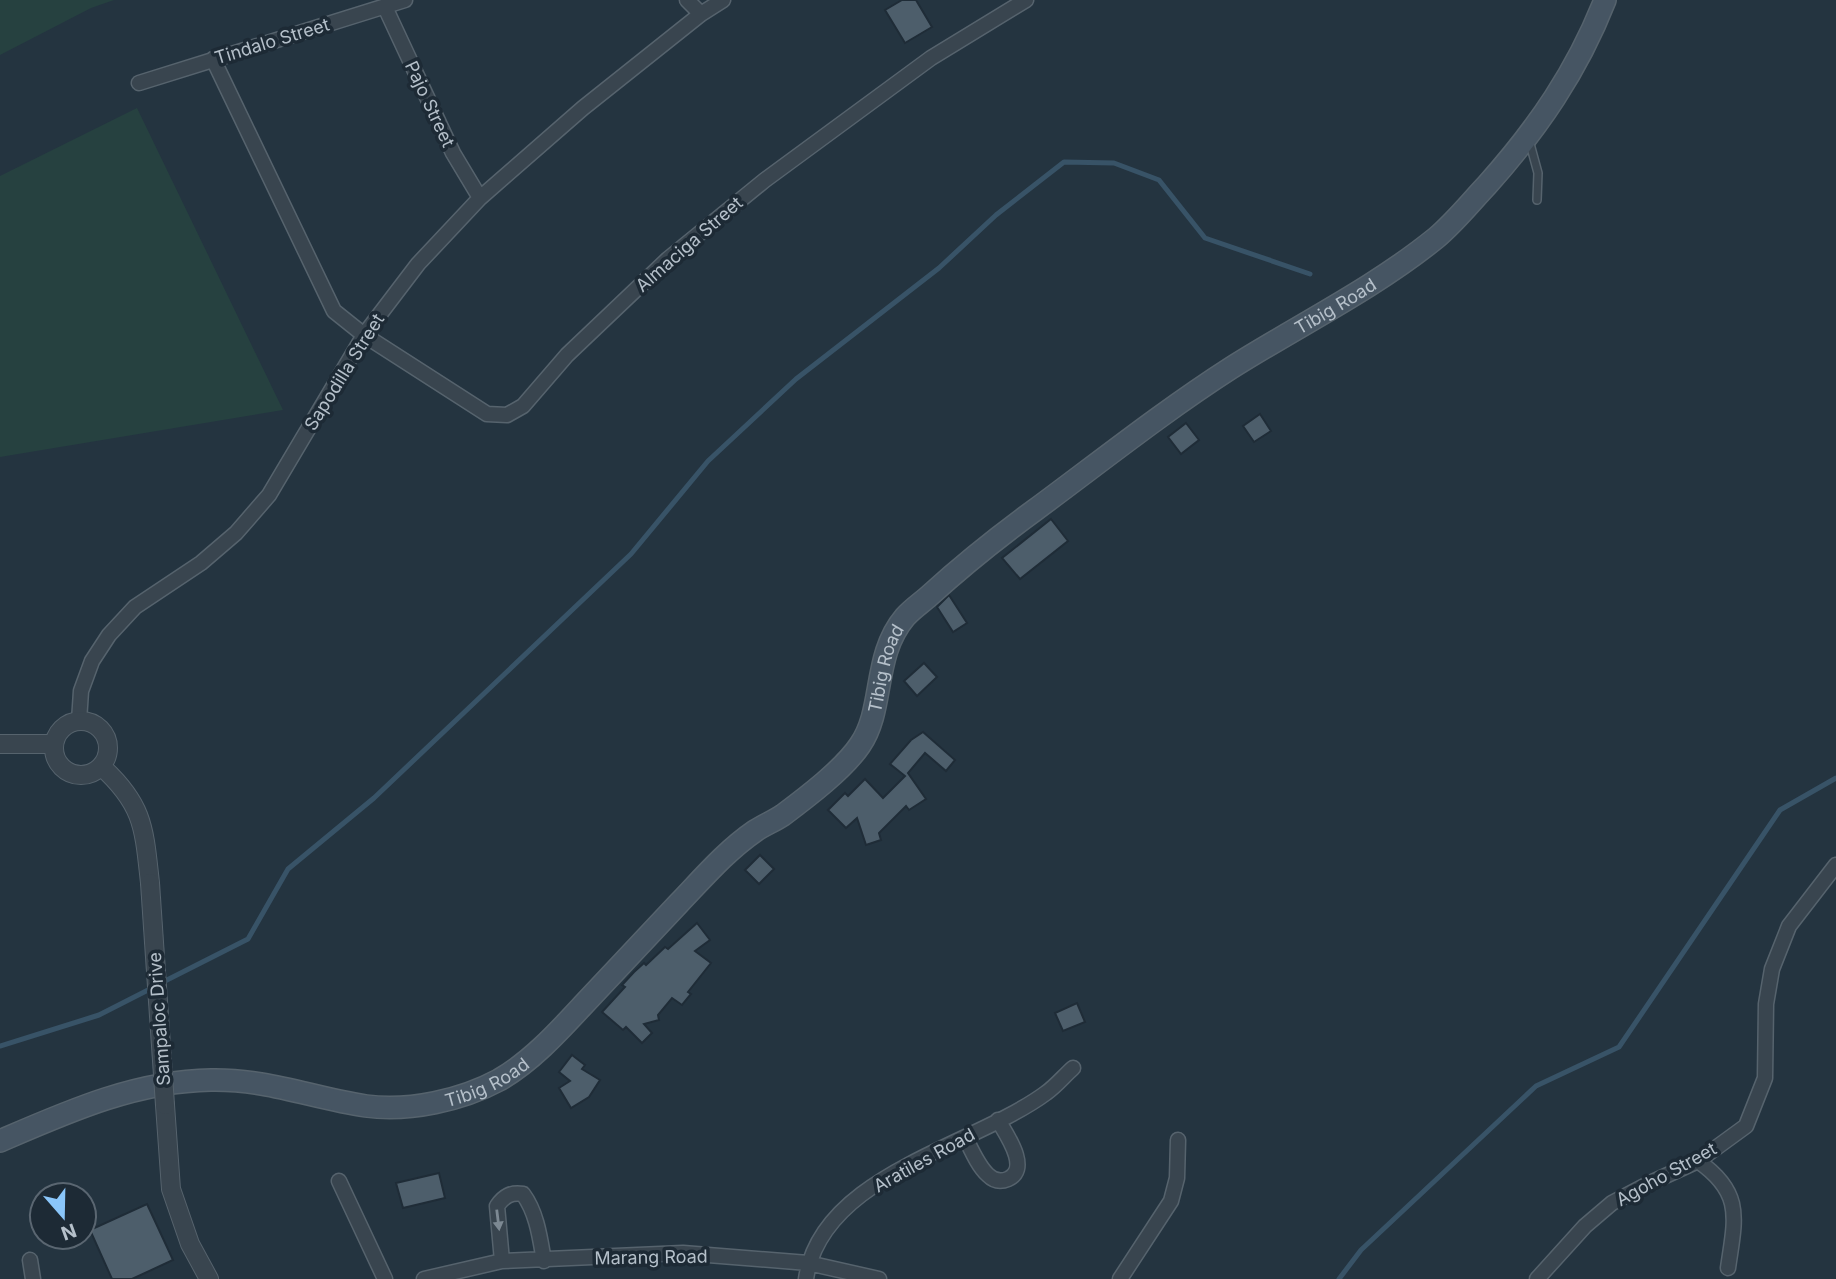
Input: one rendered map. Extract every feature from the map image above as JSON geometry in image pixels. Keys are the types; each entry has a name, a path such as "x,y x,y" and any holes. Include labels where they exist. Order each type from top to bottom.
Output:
{"main road":[{"name":"Tibig Road","path":"0,1141 80,1107 135,1090 203,1080 246,1080 368,1106 400,1107 437,1102 467,1093 498,1080 527,1061 562,1028 722,858 757,830 780,817 847,763 866,737 889,642 905,617 961,566 1218,377 1348,299 1436,238 1474,203 1528,136 1565,84 1588,43 1605,0"}],"street":[{"name":"Tindalo Street","path":"138,83 405,0"},
{"path":"687,0 701,14"},
{"name":"Sapodilla Street","path":"79,721 81,691 92,661 109,635 135,607 201,564 236,533 269,495 364,335 418,264 480,198 583,108 701,14 723,0"},
{"name":"Almaciga Street","path":"213,59 334,311 364,335 487,414 507,415 523,406 567,355 668,259 765,180 931,58 1008,5 1026,0"},
{"name":"Pajo Street","path":"384,7 453,153 480,198"},
{"path":"79,721 96,726 107,741 106,759 101,766 86,775 69,773 57,761 54,744 62,728 79,721"},
{"path":"0,744 54,744"},
{"name":"Sampaloc Drive","path":"101,766 123,786 134,804 146,847 171,1189 190,1244 209,1279"},
{"name":"Agoho Street","path":"1537,1279 1585,1226 1612,1203 1650,1182 1699,1161 1746,1126 1765,1078 1766,1004 1772,969 1789,926 1836,865"},
{"name":"Aratiles Road","path":"806,1279 808,1264 828,1226 849,1203 884,1179 1045,1094 1073,1068"},
{"path":"965,1137 986,1174 995,1181 1005,1181 1013,1177 1018,1169 1017,1157 999,1120"},
{"path":"1120,1279 1171,1201 1177,1178 1178,1140"},
{"path":"1699,1161 1716,1173 1729,1191 1735,1220 1728,1268"},
{"path":"339,1181 385,1279"},
{"path":"502,1261 497,1206 504,1197 515,1192 523,1194 529,1202 536,1219 544,1261"},
{"name":"Marang Road","path":"424,1279 502,1261 683,1253 808,1264 879,1279"},
{"path":"30,1260 33,1279"}],"lane":[{"path":"1528,136 1538,173 1537,200"}],"green space":[{"path":"0,0 114,0 91,8 0,55"},
{"path":"137,108 283,410 0,457 0,176"}],"building":[{"path":"902,0 916,0 932,27 905,43 885,10"},
{"path":"1260,414 1271,431 1254,442 1243,426"},
{"path":"1186,423 1199,440 1181,454 1168,437"},
{"path":"1051,519 1068,541 1020,579 1002,558"},
{"path":"949,595 967,623 953,632 937,607"},
{"path":"924,663 937,677 917,696 904,681"},
{"path":"923,732 955,760 946,771 925,753 908,773 926,799 909,810 906,806 879,833 881,840 866,845 857,818 846,828 828,810 845,793 848,796 865,779 883,798 905,776 890,764 911,740"},
{"path":"760,855 774,869 759,884 745,870"},
{"path":"697,923 710,940 695,951 711,963 688,992 691,994 682,1005 672,998 658,1015 659,1020 644,1024 652,1033 642,1043 626,1027 623,1030 602,1012 625,987 622,985 634,972 665,947 668,949"},
{"path":"1077,1003 1085,1022 1063,1031 1055,1013"},
{"path":"572,1055 585,1065 582,1069 600,1080 589,1097 571,1108 559,1088 570,1081 559,1072"},
{"path":"439,1173 445,1198 403,1208 396,1183"},
{"path":"147,1204 173,1260 132,1279 112,1279 98,1248 98,1226"}],"waterway":[{"path":"161,983 248,939 288,869 374,798 631,554 708,461 796,379 939,268 996,215 1064,162 1114,163 1159,180 1205,238 1310,274"},
{"path":"1339,1279 1361,1250 1536,1086 1619,1047 1780,810 1836,778"},
{"path":"0,1046 99,1015 152,988"}]}
